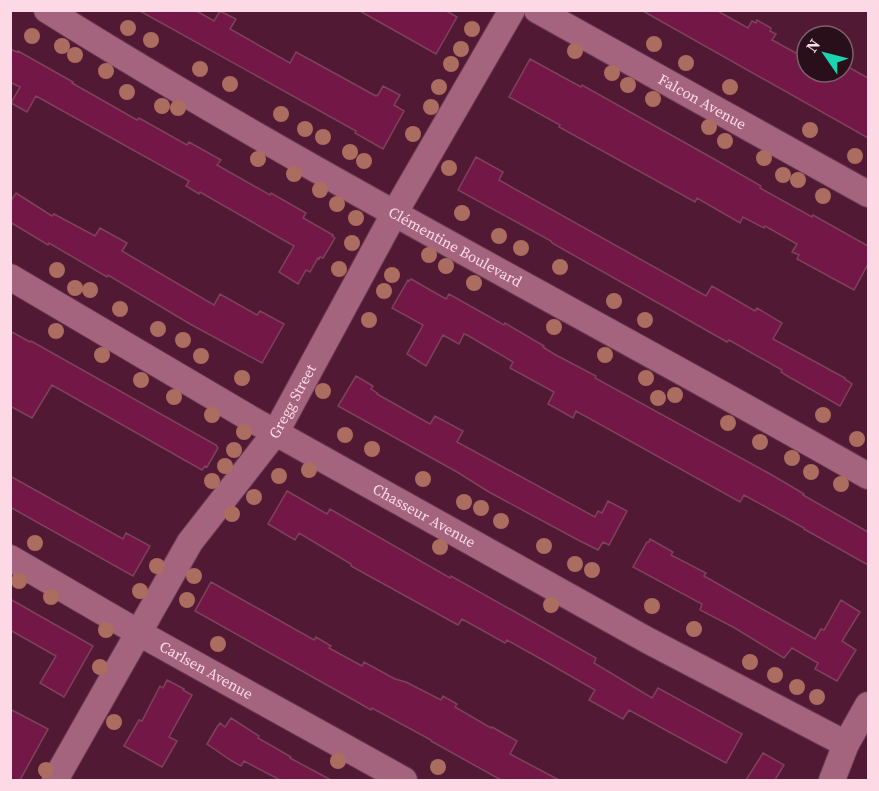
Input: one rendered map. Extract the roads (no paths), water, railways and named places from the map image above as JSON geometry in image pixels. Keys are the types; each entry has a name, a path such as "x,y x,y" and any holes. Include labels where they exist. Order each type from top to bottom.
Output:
{"street":[{"name":"Clémentine Boulevard","path":"46,10 130,62 394,214 868,476"},
{"name":"Gregg Street","path":"55,780 190,542 276,432 394,214 512,10"},
{"name":"Falcon Avenue","path":"537,10 868,194"},
{"name":"Chasseur Avenue","path":"10,277 276,432 647,640 846,744"},
{"name":"Carlsen Avenue","path":"10,558 139,633 404,780"},
{"path":"832,780 846,744 868,705"}]}
